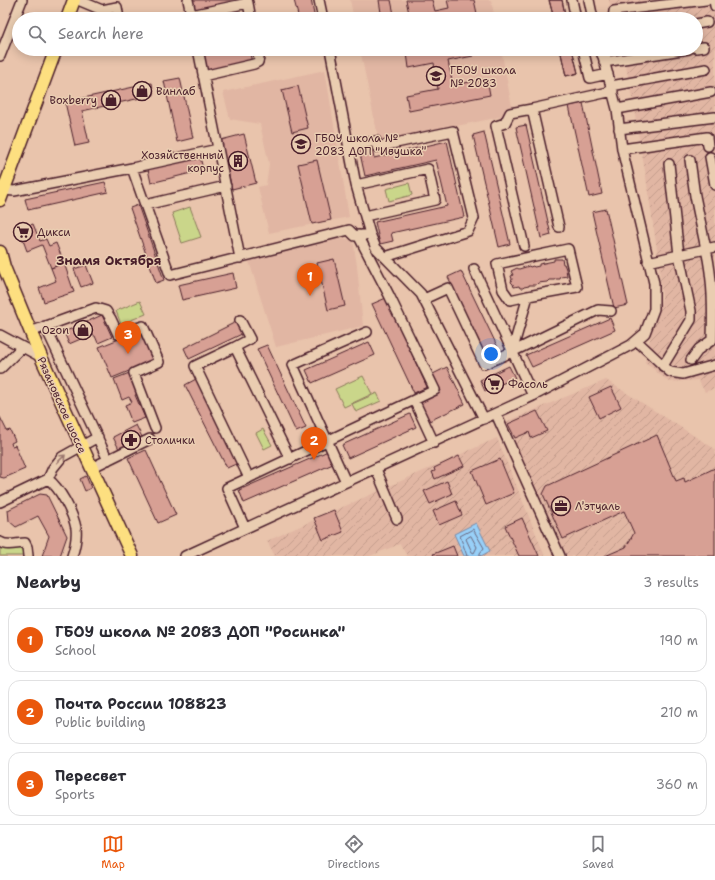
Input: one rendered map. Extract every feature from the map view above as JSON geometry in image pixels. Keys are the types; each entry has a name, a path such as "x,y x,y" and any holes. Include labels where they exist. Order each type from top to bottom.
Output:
{"main road":[{"path":"70,12 74,0"},
{"path":"2,195 53,56"},
{"name":"Рязановское шоссе","path":"0,252 4,266 40,357 132,556"}],"street":[{"path":"16,12 22,0"},
{"path":"78,0 102,10 117,7 118,12"},
{"path":"188,0 191,12"},
{"path":"319,0 322,12"},
{"path":"572,0 575,12"},
{"path":"589,0 592,12"},
{"path":"614,12 706,0"},
{"path":"714,0 715,6"},
{"path":"210,12 247,2 249,12"},
{"path":"0,56 4,35 12,19"},
{"path":"703,23 707,22"},
{"path":"199,56 240,258"},
{"path":"203,76 254,64 258,62 259,56"},
{"path":"331,56 356,185 370,234 376,248 421,294 484,419"},
{"path":"585,56 590,78 608,74"},
{"path":"185,556 496,414 599,363 636,341 644,333 654,309 654,283 622,149 617,109 602,56"},
{"path":"524,246 496,126 505,123 510,113 532,109 612,88 706,69"},
{"path":"617,109 711,92"},
{"path":"532,109 559,227"},
{"path":"619,129 715,117"},
{"path":"348,147 376,141 378,147 453,131 474,218 468,231 385,257"},
{"path":"622,149 707,137 708,146"},
{"path":"2,195 14,191 132,168 218,149"},
{"path":"710,157 715,185"},
{"path":"690,160 695,196 711,248 710,268 714,304 712,340 698,349 691,360"},
{"path":"663,366 691,320 691,311 679,255 669,164"},
{"path":"132,168 170,275 349,230 355,236 370,234"},
{"path":"356,185 428,169 435,200 365,216"},
{"path":"145,205 226,186"},
{"path":"245,528 227,488 435,390 358,235"},
{"path":"648,262 711,248"},
{"path":"568,250 577,287 528,296 510,300 503,290 497,264 568,250"},
{"path":"474,269 533,396"},
{"path":"424,299 448,288 484,364 598,310 611,311"},
{"path":"512,352 528,296"},
{"path":"0,368 22,342 29,331 96,308 106,311 118,334 143,326 159,362 134,373 155,428"},
{"path":"240,320 250,339 195,366 249,478"},
{"path":"45,326 108,460"},
{"path":"346,482 293,365 367,332"},
{"path":"0,335 40,357"},
{"path":"636,341 670,372 683,374 715,365"},
{"path":"235,347 290,459"},
{"path":"414,400 434,443"},
{"path":"496,414 560,556"},
{"path":"2,500 48,479 53,468 62,457 98,437"},
{"path":"91,468 150,439"},
{"path":"376,469 397,519"},
{"path":"48,479 55,484 60,491 76,527 72,556"},
{"path":"0,542 11,545 25,543 28,556"}],"shaded area":[{"path":"350,0 491,0 494,12 353,12"},
{"path":"609,0 715,0 715,388 705,392 698,380 669,382 645,362 652,330 662,298 658,256 645,171 624,56 703,56 703,12 612,12"},
{"name":"ГБОУ школа № 2083","path":"361,56 502,56 512,107 505,116 379,142"},
{"name":"ГБОУ школа № 2083 ДОП \"Ивушка\"","path":"325,70 349,217 269,233 258,187 266,185 269,164 260,124 230,119 223,92"},
{"path":"330,236 353,240 363,326 276,347 248,258"},
{"path":"606,380 715,449 715,556 554,556 525,489 533,482 503,423"},
{"path":"497,438 545,556 407,556 400,544 370,556 275,556 267,541"}],"green space":[{"path":"409,183 412,195 389,201 386,189"},
{"path":"190,207 201,237 182,243 172,213"},
{"path":"140,301 146,314 121,324 116,311"},
{"path":"363,376 372,394 344,407 335,389"},
{"path":"377,393 381,401 356,412 352,404"},
{"path":"263,429 272,445 264,449 256,433"},
{"path":"0,545 24,547 25,556 0,556"}],"water":[{"path":"476,523 490,551 481,556 464,556 454,534"}],"building":[{"path":"190,0 239,0 239,3 192,12"},
{"path":"294,0 311,0 314,12 297,12"},
{"path":"379,0 391,0 394,12 381,12"},
{"path":"406,0 432,0 435,11 449,8 447,0 474,0 477,12 409,12"},
{"path":"549,0 562,0 565,12 552,12"},
{"path":"549,0 562,0 565,12 552,12"},
{"path":"201,56 250,56 252,63 205,73"},
{"path":"407,56 473,56 448,61 453,85 487,79 490,95 409,111 406,95 438,89 434,63 409,68"},
{"path":"562,56 574,56 578,73 566,76"},
{"path":"562,56 574,56 578,73 566,76"},
{"path":"180,78 193,138 177,142 164,81"},
{"path":"152,83 154,95 82,111 89,143 75,146 65,102"},
{"path":"298,86 308,128 292,132 282,90"},
{"path":"583,103 602,194 589,197 569,106"},
{"path":"526,125 551,235 541,238 516,127"},
{"path":"484,132 510,244 499,247 473,135"},
{"name":"Хозяйственный корпус","path":"244,134 256,183 232,189 221,140"},
{"path":"447,141 464,217 391,233 393,241 380,244 375,222 447,206 436,160 365,176 359,149 372,147 374,158"},
{"path":"200,156 203,170 151,183 148,169"},
{"path":"317,160 331,220 312,224 298,164"},
{"path":"105,182 108,192 28,210 25,199"},
{"path":"138,205 164,280 156,283 130,208"},
{"path":"606,209 628,305 614,308 592,212"},
{"path":"33,224 40,241 46,239 49,246 56,243 64,263 51,268 42,245 27,251 19,229"},
{"path":"334,259 345,306 328,310 317,263"},
{"path":"554,259 562,259 567,276 561,277 560,279 538,283 536,285 529,285 523,288 520,288 519,286 514,287 511,282 511,276 513,275 511,271 517,268 539,266 539,264 554,261"},
{"path":"64,263 74,292 44,302 39,288 56,281 51,268"},
{"path":"86,265 93,283 81,287 74,269"},
{"path":"461,271 500,352 487,358 448,277"},
{"path":"233,273 236,288 182,300 178,285"},
{"path":"386,298 427,387 414,393 372,304"},
{"path":"102,315 112,337 98,343 95,336 90,335 69,344 64,332"},
{"path":"610,318 615,330 532,367 526,355"},
{"path":"238,321 244,333 189,359 184,348"},
{"path":"144,329 156,360 112,378 99,347"},
{"path":"369,342 375,355 312,383 306,370"},
{"path":"267,345 306,428 296,432 257,349"},
{"path":"509,366 515,378 485,391 480,380"},
{"path":"447,367 465,404 427,422 418,402 441,391 433,374"},
{"path":"132,372 140,393 135,395 145,418 132,423 125,405 132,402 129,397 122,400 114,379"},
{"path":"196,379 238,463 227,468 185,385"},
{"path":"611,387 621,407 599,418 589,397"},
{"path":"537,411 547,431 531,438 529,432 515,438 508,424"},
{"path":"410,414 416,427 348,458 342,445"},
{"path":"0,417 7,431 10,430 15,441 11,443 12,446 15,445 25,469 4,478 0,477"},
{"path":"136,425 142,437 119,449 113,437"},
{"path":"657,435 676,481 684,478 685,482 715,468 715,556 605,556 626,547 634,533 624,511 563,539 543,494 547,486"},
{"path":"146,450 176,515 158,523 128,458"},
{"path":"328,451 333,464 244,503 239,490"},
{"path":"459,456 464,466 435,479 432,472 435,471 434,468"},
{"path":"500,459 514,493 486,505 472,471"},
{"path":"86,476 91,488 85,491 80,479"},
{"path":"447,481 452,494 430,504 424,491"},
{"path":"40,494 47,495 67,536 60,556 42,556 49,536 38,516 16,527 9,521 8,510"},
{"path":"456,501 462,515 439,525 433,511"},
{"path":"334,510 343,532 323,540 314,518"},
{"path":"522,518 539,556 519,556 505,526"},
{"path":"453,546 457,556 434,556 433,554"}],"place":[{"name":"ГБОУ школа № 2083","path":"436,76"},
{"name":"Винлаб","path":"142,91"},
{"name":"Boxberry","path":"111,100"},
{"name":"ГБОУ школа № 2083 ДОП \"Ивушка\"","path":"301,144"},
{"name":"Хозяйственный корпус","path":"238,161"},
{"name":"Дикси","path":"23,232"},
{"name":"ГБОУ школа № 2083 ДОП \"Росинка\"","path":"310,296"},
{"name":"Ozon","path":"83,330"},
{"name":"Пересвет","path":"128,354"},
{"name":"Фасоль","path":"494,384"},
{"name":"Столички","path":"131,440"},
{"name":"Почта России 108823","path":"314,460"},
{"name":"Л'этуаль","path":"561,506"}],"district":[{"name":"Знамя Октября","path":"109,260"}]}
